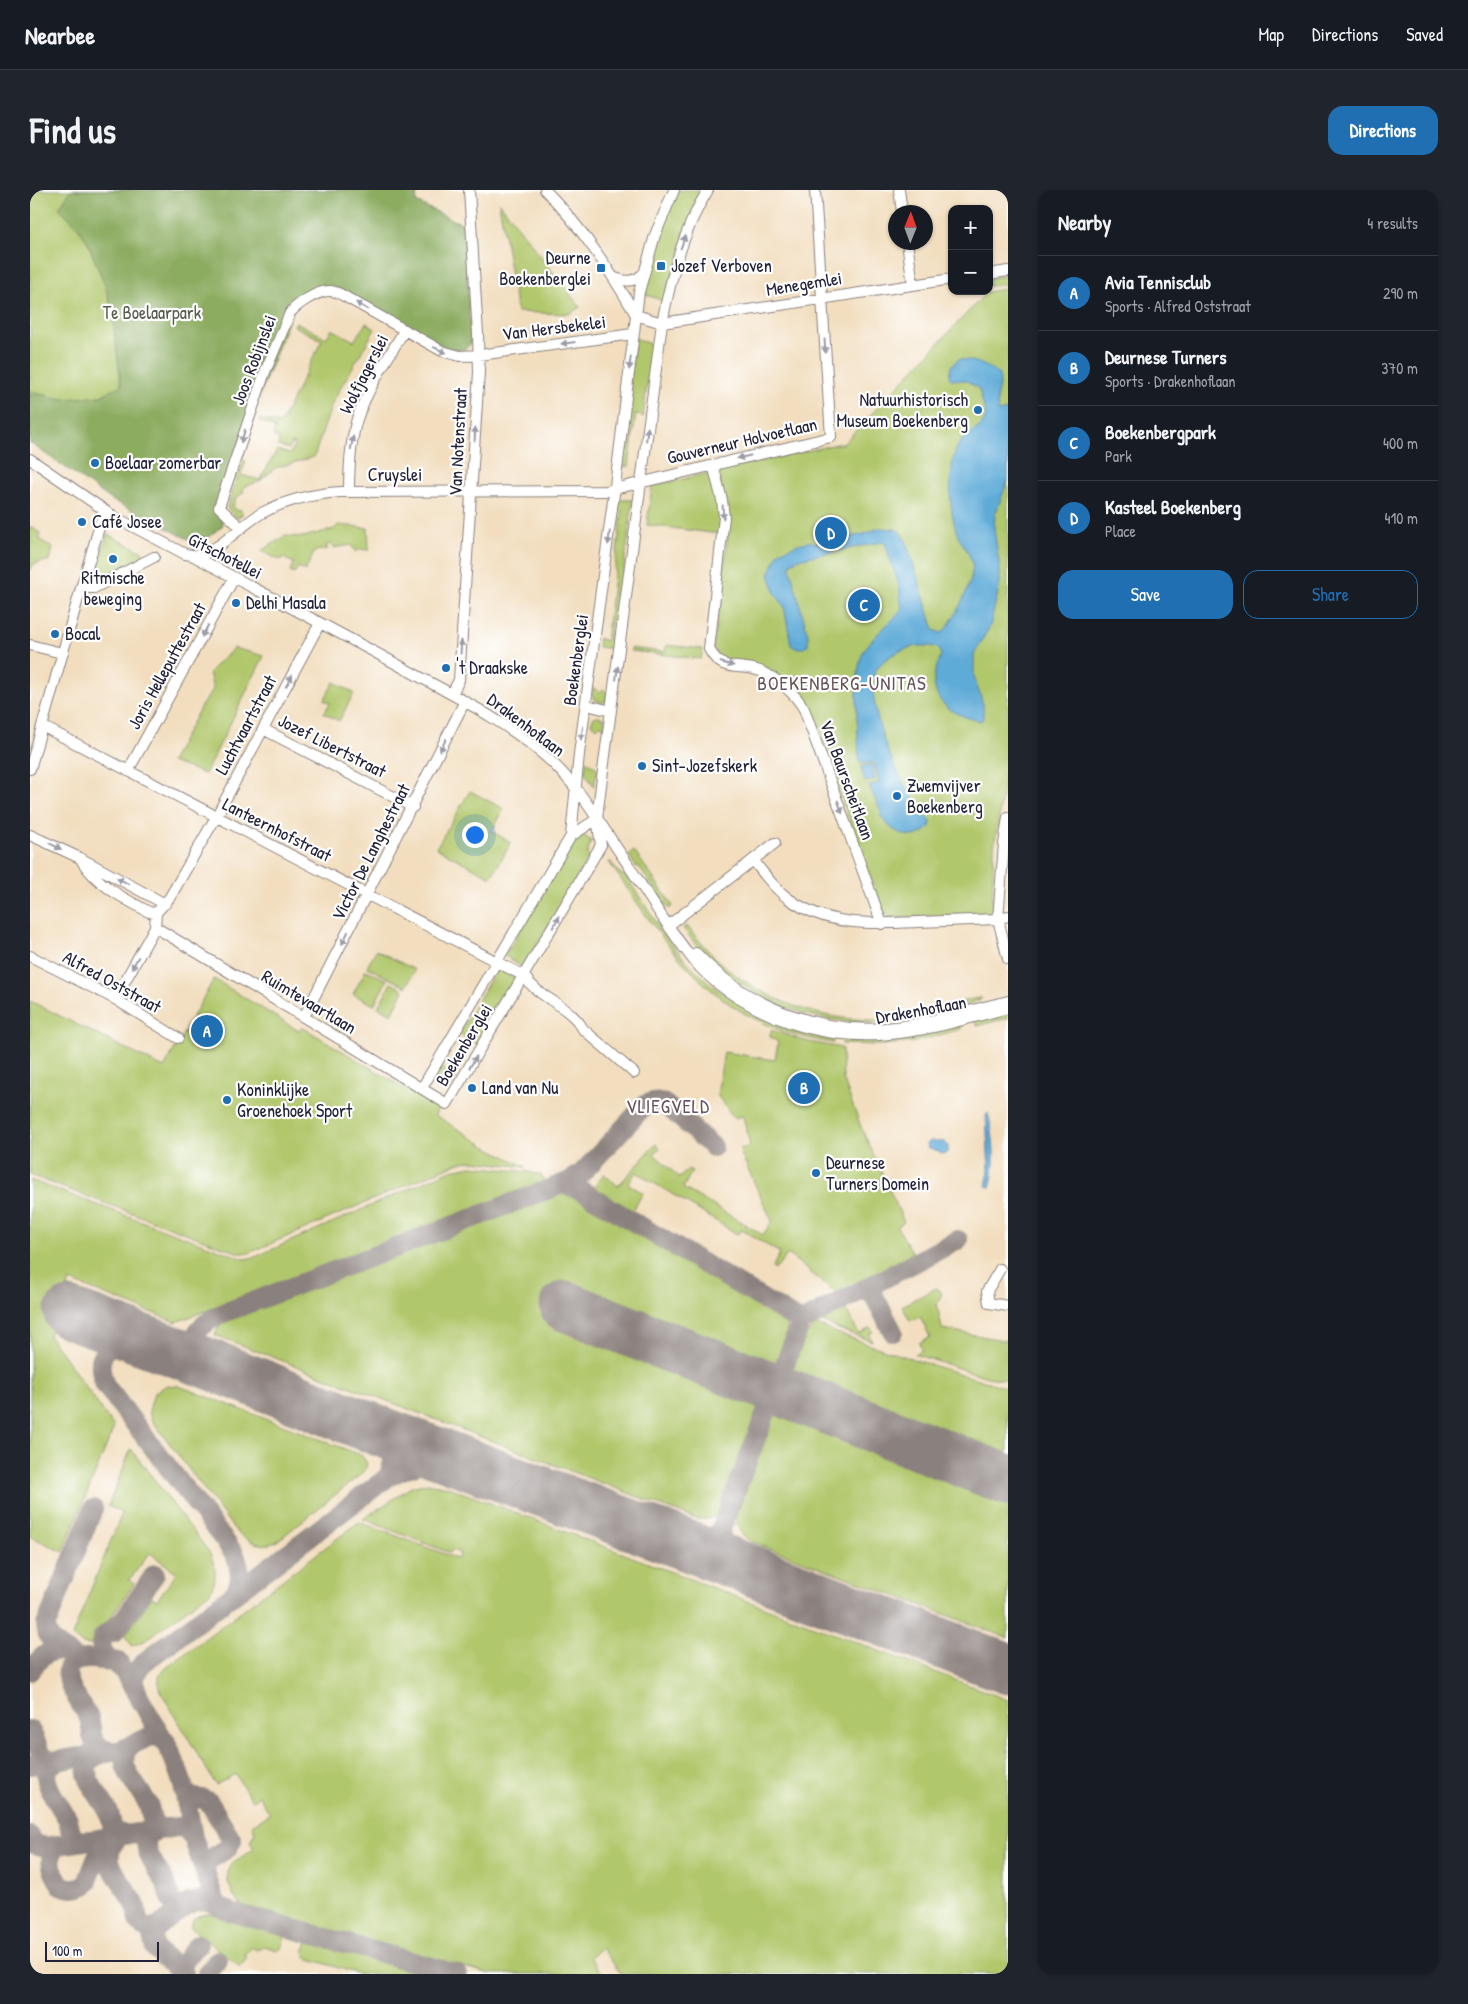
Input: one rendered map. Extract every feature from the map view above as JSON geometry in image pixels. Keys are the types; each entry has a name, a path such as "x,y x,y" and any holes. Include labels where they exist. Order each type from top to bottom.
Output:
{"street":[{"name":"Van Notenstraat","path":"452,694 459,680 479,354 469,190"},
{"path":"545,190 582,232 636,315 662,323"},
{"name":"Boekenberglei","path":"422,1088 571,836 636,315 644,273 655,235 674,190"},
{"name":"Boekenberglei","path":"447,1104 601,845 597,819 662,323 680,251 691,221 708,190"},
{"path":"815,190 822,298"},
{"path":"899,190 901,205"},
{"path":"907,250 913,285"},
{"path":"993,273 1008,271"},
{"path":"613,277 632,281 644,273"},
{"name":"Menegemlei","path":"662,323 948,280"},
{"name":"Joos Robijnslei","path":"240,527 219,507 265,372 293,309 322,292 331,291 344,296 448,354 460,356 479,354"},
{"name":"Gouverneur Holvoetlaan","path":"641,482 831,437 822,298"},
{"name":"Wolfjagerslei","path":"349,492 350,454 358,419 374,382 404,331"},
{"name":"Van Hersbekelei","path":"479,354 633,334"},
{"name":"Gitschotellei","path":"30,458 104,511 411,672"},
{"name":"Van Baurscheitlaan","path":"714,465 724,517 709,650 722,664 760,671 793,693 799,700 804,709 882,924"},
{"path":"615,489 641,482"},
{"name":"Cruyslei","path":"192,556 211,551 240,527 262,513 289,502 318,494 615,489"},
{"path":"30,769 80,588 104,511"},
{"path":"80,588 94,588 154,557"},
{"name":"Joris Helleputtestraat","path":"128,771 234,578"},
{"name":"Luchtvaartstraat","path":"156,913 165,904 216,817 320,623"},
{"path":"30,645 62,653"},
{"name":"Drakenhoflaan","path":"411,672 490,715 546,756 576,788 696,963 730,992 753,1007 773,1016 818,1031 860,1036 899,1034 1008,1008"},
{"name":"Victor De Langhestraat","path":"304,1017 413,807 465,701"},
{"path":"586,705 612,711"},
{"name":"Lanteernhofstraat","path":"42,726 524,976 556,1005 563,1007 580,1023 583,1029 634,1073"},
{"name":"Jozef Libertstraat","path":"262,729 413,807"},
{"path":"1008,817 1004,844 1003,918 1008,959"},
{"name":"Boekenberglei","path":"571,836 597,819"},
{"path":"30,835 80,858 165,904"},
{"path":"669,925 775,843"},
{"path":"80,858 86,868 109,888 149,912 156,913 155,927 115,999"},
{"path":"753,860 777,890 805,908 840,921 882,924 1003,918"},
{"name":"Drakenhoflaan","path":"669,925 700,958 736,988 756,1001 796,1018 821,1024 860,1029 903,1026 1008,1001"},
{"name":"Ruimtevaartlaan","path":"155,927 447,1104"},
{"name":"Alfred Oststraat","path":"30,956 115,999 178,1038"},
{"path":"1000,1269 987,1292 989,1303 1008,1306"}],"green space":[{"name":"Te Boelaarpark","path":"30,190 417,190 416,202 464,225 471,343 464,350 340,290 296,302 216,505 223,525 207,538 204,537 194,542 30,443"},
{"name":"Te Boelaarpark","path":"71,190 417,190 416,202 464,225 471,343 461,350 448,349 340,290 296,302 216,505 223,525 207,538 204,537 194,542 112,500 30,443 30,392 63,399 101,396 121,385 112,311 106,288 87,241 77,226 59,208"},
{"path":"677,190 704,190 663,301 641,293 647,268"},
{"path":"499,202 580,307 569,314 517,312"},
{"path":"1008,275 1008,284 993,286 993,277"},
{"path":"1008,288 1008,758 994,847 992,910 988,914 890,918 884,914 806,702 793,689 723,661 713,648 728,535 647,525 652,486 843,444 984,295 993,295 993,291"},
{"path":"296,322 326,338 332,329 354,341 366,323 375,329 333,401 314,457 275,468 260,481 244,487 243,493 236,498 233,506 238,511 240,509 243,514 237,518 227,508 243,460 246,461 241,475 260,480 277,450 290,454 295,444 292,443 289,449 278,446 279,439 273,436 275,428 259,421 260,419 280,424 322,340 294,326"},
{"path":"635,338 652,345 643,417 636,413 629,466 620,467"},
{"path":"617,500 633,500 617,622 612,619 609,639 615,643 614,649 598,647 599,638 606,641 622,511 616,509"},
{"path":"338,525 368,528 369,550 358,549 356,552 351,545 333,548 331,544 326,545 328,549 315,551 305,571 298,567 294,574 290,572 294,563 283,558 280,560 261,551 285,536 303,537 334,529"},
{"path":"30,526 40,533 40,540 53,548 50,560 34,564 30,570"},
{"path":"107,534 143,552 143,557 94,580"},
{"path":"666,645 703,649 701,659 631,651 631,648 665,652"},
{"path":"234,648 264,656 205,774 171,762 201,706 213,690 209,672"},
{"path":"334,682 354,693 339,721 324,713 330,703 324,700"},
{"path":"593,688 600,692 603,689 608,694 606,701 602,703 594,699 592,694"},
{"path":"599,716 604,719 605,724 597,728 591,723 594,717"},
{"path":"586,760 598,769 594,786 585,773"},
{"path":"470,791 504,809 492,831 511,843 491,877 436,848"},
{"path":"582,834 591,841 587,855 589,857 523,968 505,956 570,845"},
{"path":"634,851 673,906 669,909 638,866 636,867 629,855"},
{"path":"610,861 617,871 626,877 674,946 707,981 757,1014 795,1029 834,1038 833,1043 800,1036 766,1024 737,1009 711,990 667,944 628,890"},
{"path":"687,926 723,965 742,979 785,1003 808,1011 857,1019 881,1019 905,1016 958,1002 982,998 948,1011 892,1022 857,1022 824,1018 791,1009 761,996 732,978 706,955 683,928"},
{"path":"376,950 415,970 406,987 367,967"},
{"path":"497,968 517,979 478,1044 459,1034"},
{"path":"366,970 387,980 374,1005 353,994"},
{"name":"Koninklijke Groenehoek Sport","path":"214,979 299,1031 302,1027 438,1108 435,1115 487,1147 526,1167 473,1161 460,1162 249,1253 239,1253 30,1175 30,1001 164,1068"},
{"path":"391,983 404,990 392,1014 378,1007"},
{"path":"1008,1012 1008,1018 977,1026 975,1020"},
{"path":"959,1024 961,1029 914,1042 881,1045 842,1044 843,1039 881,1040 912,1037"},
{"name":"Deurnese Turners Domein","path":"771,1030 809,1042 842,1048 843,1079 861,1127 904,1222 897,1227 914,1255 838,1295 788,1254 775,1270 772,1268 780,1253 742,1230 737,1234 636,1172 628,1184 643,1193 632,1212 592,1189 604,1174 618,1186 656,1144 660,1148 654,1154 680,1178 688,1169 692,1171 683,1188 763,1235 772,1221 741,1154 740,1149 750,1146 743,1116 734,1118 717,1095 724,1052 775,1060 778,1042 770,1037"},
{"path":"440,1067 457,1077 449,1090 443,1091 433,1085 433,1077"},
{"path":"472,1166 529,1172 541,1175 544,1180 540,1185 176,1322 70,1281 49,1335 114,1427 63,1552 30,1536 30,1180 244,1259 255,1257 451,1170"},
{"path":"562,1194 581,1200 781,1317 786,1324 787,1332 721,1512 712,1518 696,1519 215,1335 220,1324 226,1320"},
{"path":"936,1288 942,1293 937,1305 942,1329 1008,1341 1008,1380 987,1377 914,1354 922,1350 919,1343 930,1337 920,1317 910,1321 902,1306"},
{"path":"845,1308 859,1334 870,1328 873,1332 869,1334 872,1341 820,1321"},
{"path":"817,1325 888,1351 1008,1388 1008,1638 750,1541 740,1532 737,1525 738,1511 804,1337"},
{"path":"167,1385 179,1386 361,1455 367,1463 365,1471 276,1542 259,1544 254,1542 235,1530 151,1419 149,1411 154,1393"},
{"path":"131,1449 209,1552 215,1567 213,1587 210,1592 146,1640 132,1646 125,1636 152,1597 157,1600 177,1573 150,1553 129,1580 134,1584 91,1645 82,1644 72,1636 122,1513 108,1506"},
{"path":"428,1483 448,1487 1008,1700 1008,1974 621,1974 602,1948 590,1957 603,1974 490,1974 250,1910 240,1904 228,1882 228,1872 233,1862 254,1849 250,1842 255,1832 252,1825 270,1814 259,1796 252,1800 235,1774 216,1785 159,1689 159,1676 166,1668 359,1522 458,1559 460,1553 452,1550 450,1553 363,1519 411,1487"},
{"path":"203,1914 214,1914 281,1933 285,1937 281,1949 277,1950 264,1946 256,1950 252,1947 245,1955 247,1958 240,1967 190,1927 194,1918"},
{"path":"308,1942 431,1974 359,1974 306,1958 304,1952"}],"water":[{"path":"959,359 990,368 999,375 998,412 1008,410 1008,480 995,515 994,529 1000,569 1000,584 990,626 974,655 974,677 983,704 983,719 980,721 956,713 943,704 939,698 935,690 934,678 941,655 938,648 916,646 905,649 886,659 875,672 873,684 875,706 883,738 903,782 931,822 930,827 923,832 910,836 890,827 880,815 882,814 869,786 879,783 874,762 861,764 859,757 857,684 861,658 865,649 878,633 902,609 899,586 885,543 882,542 798,559 791,563 790,568 808,635 808,645 804,648 795,648 791,645 784,606 775,593 769,574 779,552 798,544 812,541 813,543 819,542 820,544 864,534 879,528 895,529 900,532 906,541 934,630 942,633 947,628 963,600 972,571 971,560 957,533 953,517 951,484 954,457 960,443 982,424 986,416 979,389 967,381 951,379 949,377 951,366"},
{"path":"872,764 875,780 865,782 861,767"},
{"path":"988,1113 994,1150 990,1187 986,1186 989,1171 986,1115"},
{"path":"930,1141 945,1142 948,1146 948,1152 943,1154 928,1148 927,1144"}],"taxiway":[{"path":"212,1365 200,1359 195,1343 195,1337 207,1322 221,1314 570,1181 581,1174 645,1105 653,1102 663,1103 713,1147"},
{"path":"560,1185 571,1185 577,1188 801,1322"},
{"path":"680,1543 692,1545 703,1543 712,1538 721,1529 801,1322 958,1240"},
{"path":"869,1287 893,1332"},
{"path":"137,1338 118,1343 105,1351 101,1365 105,1385 234,1553 238,1564 240,1580 233,1596"},
{"path":"377,1430 392,1446 394,1456 388,1477"},
{"path":"138,1694 135,1678 143,1663 388,1477 425,1462 465,1463"},
{"path":"70,1654 50,1639 46,1625 93,1509"},
{"path":"721,1529 723,1549 729,1557 745,1568"},
{"path":"114,1633 155,1574"},
{"path":"122,1621 103,1637 101,1644 104,1655 123,1670 172,1754 183,1785 193,1837 214,1899 219,1906"},
{"path":"30,1671 43,1656 52,1651 71,1655"},
{"path":"119,1662 84,1659 72,1664 68,1670 70,1686 88,1716 95,1742 105,1750 119,1751"},
{"path":"30,1730 43,1755 46,1758 58,1761"},
{"path":"30,1765 119,1751 151,1736 159,1737 166,1742"},
{"path":"130,1746 124,1760 129,1775 148,1804 154,1823 160,1827 167,1828"},
{"path":"99,1755 91,1760 87,1766 87,1774 109,1813 114,1829 117,1832 127,1834"},
{"path":"58,1761 50,1766 47,1772 47,1780 54,1797 68,1820 72,1835 79,1840 86,1841"},
{"path":"184,1790 191,1797 209,1802 232,1840 228,1848 207,1861 205,1872"},
{"path":"30,1836 34,1844 45,1847 177,1827 185,1828 193,1837"},
{"path":"157,1830 147,1840 149,1855 165,1882 170,1898 177,1905 180,1906 203,1900 214,1903 231,1912 457,1974"},
{"path":"64,1844 57,1847 51,1857 55,1875 62,1886 79,1887 87,1883 102,1844 106,1839 114,1836"},
{"path":"118,1838 112,1846 110,1854 114,1871 135,1904 139,1923 147,1929 159,1926"},
{"path":"184,1974 155,1949 152,1936 159,1926 191,1902"},
{"path":"178,1969 198,1944"},
{"path":"207,1974 218,1960"}],"runway":[{"path":"565,1306 1008,1480"},
{"path":"69,1313 212,1365 377,1430 680,1543 1008,1669"}],"place":[{"name":"Jozef Verboven","path":"661,266"},
{"name":"Deurne Boekenberglei","path":"601,268"},
{"name":"Natuurhistorisch Museum Boekenberg","path":"978,410"},
{"name":"Boelaar zomerbar","path":"95,463"},
{"name":"Café Josee","path":"82,522"},
{"name":"Kasteel Boekenberg","path":"831,533"},
{"name":"Ritmische beweging","path":"113,559"},
{"name":"Delhi Masala","path":"236,603"},
{"name":"Boekenbergpark","path":"864,605"},
{"name":"Bocal","path":"55,634"},
{"name":"'t Draakske","path":"446,668"},
{"name":"Sint-Jozefskerk","path":"642,766"},
{"name":"Zwemvijver Boekenberg","path":"897,796"},
{"name":"Avia Tennisclub","path":"207,1031"},
{"name":"Land van Nu","path":"472,1088"},
{"name":"Deurnese Turners","path":"804,1088"},
{"name":"Koninklijke Groenehoek Sport","path":"227,1100"},
{"name":"Deurnese Turners Domein","path":"816,1173"}],"district":[{"name":"BOEKENBERG-UNITAS","path":"842,683"},
{"name":"VLIEGVELD","path":"668,1106"}]}
